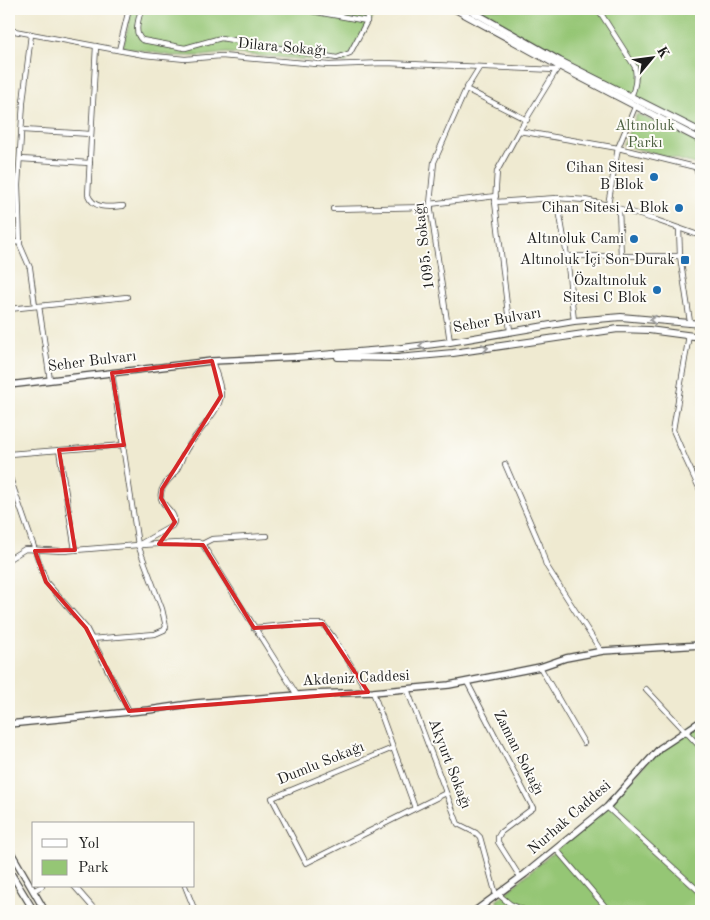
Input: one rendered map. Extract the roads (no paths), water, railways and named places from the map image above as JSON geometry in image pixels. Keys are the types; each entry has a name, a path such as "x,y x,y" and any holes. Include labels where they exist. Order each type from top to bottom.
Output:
{"main road":[{"path":"455,9 558,68 701,140"},
{"path":"468,9 560,61 701,132"},
{"name":"Seher Bulvarı","path":"297,357 394,349 450,342 574,321 621,317 701,324"},
{"name":"Seher Bulvarı","path":"297,357 397,358 454,353 618,329 650,330 701,337"}],"street":[{"path":"119,50 129,9"},
{"path":"141,9 137,32 138,37 142,40 185,48 221,38 337,58 350,53 366,21 367,9"},
{"path":"300,9 366,21"},
{"path":"598,9 635,67 635,87 631,97"},
{"name":"Dilara Sokağı","path":"9,30 144,56 185,59 221,56 330,65 385,63 479,68 558,68"},
{"path":"31,34 18,185 20,242 22,253 30,268 50,380"},
{"path":"96,46 88,195 92,202 103,207 123,206"},
{"name":"1095. Sokağı","path":"450,342 431,206 434,162 466,89 479,68"},
{"path":"510,332 496,199 497,171 558,68"},
{"path":"466,89 527,120"},
{"path":"608,205 618,148 635,106"},
{"path":"22,130 91,134"},
{"path":"519,131 618,148 695,167 701,178"},
{"path":"20,159 90,163"},
{"path":"333,209 431,206 496,199 557,198 585,200 608,205 701,236"},
{"path":"557,198 567,256 574,321"},
{"path":"619,209 621,256"},
{"path":"679,228 680,256 690,322"},
{"path":"9,243 20,242"},
{"path":"567,256 680,256"},
{"path":"9,309 127,298"},
{"path":"689,335 673,430 701,492"},
{"name":"Seher Bulvarı","path":"9,384 212,361 297,357"},
{"path":"138,545 174,524 174,515 162,501 160,494 162,488 179,466 189,444 204,426 219,402 220,391 212,361"},
{"path":"91,639 155,634 166,627 162,609 138,545 112,373"},
{"path":"9,454 124,445"},
{"path":"59,450 75,550"},
{"path":"505,464 540,545 546,565 601,651"},
{"path":"9,475 46,582 86,628 129,711"},
{"path":"202,544 212,539 267,536"},
{"path":"9,559 25,549 35,551 75,550 198,542 202,544 297,695"},
{"path":"254,628 296,624 322,624 371,692 415,808"},
{"name":"Akdeniz Caddesi","path":"9,724 196,703 406,689 467,682 540,667 566,658 601,651 700,647"},
{"path":"540,667 584,743"},
{"name":"Zaman Sokağı","path":"467,682 532,808 501,832 498,837 498,842 520,877"},
{"name":"Akyurt Sokağı","path":"406,689 458,824 480,837 497,894"},
{"path":"646,689 701,748"},
{"name":"Nurhak Caddesi","path":"475,911 607,807 660,748 701,721"},
{"name":"Dumlu Sokağı","path":"393,748 272,798 306,863 446,793"},
{"path":"607,807 701,893"},
{"path":"9,849 45,911"},
{"path":"556,849 609,911"},
{"path":"9,870 34,911"},
{"path":"33,891 38,888"},
{"path":"76,888 96,911"},
{"path":"186,888 195,911"},
{"path":"497,894 510,904 526,911"}],"place":[{"name":"Cihan Sitesi B Blok","path":"654,177"},
{"name":"Cihan Sitesi A Blok","path":"679,208"},
{"name":"Altınoluk Cami","path":"634,239"},
{"name":"Altınoluk İçi Son Durak","path":"685,260"},
{"name":"Özaltınoluk Sitesi C Blok","path":"657,290"}],"park label":[{"name":"Altınoluk Parkı","path":"645,134"}]}
